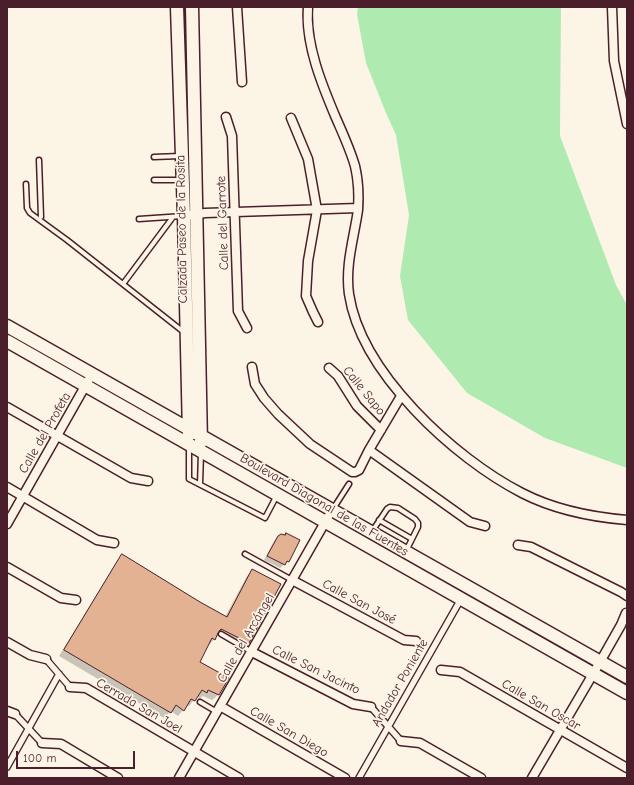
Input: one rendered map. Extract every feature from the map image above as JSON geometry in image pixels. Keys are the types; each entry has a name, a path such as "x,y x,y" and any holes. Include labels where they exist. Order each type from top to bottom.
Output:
{"main road":[{"name":"Calzada Paseo de la Rosita","path":"177,7 184,216 189,444"},
{"name":"Calzada Paseo de la Rosita","path":"192,7 184,216 201,451"},
{"name":"Boulevard Diagonal de las Fuentes","path":"7,326 627,678"},
{"name":"Boulevard Diagonal de las Fuentes","path":"7,341 627,693"}],"street":[{"path":"238,7 242,82"},
{"path":"308,7 309,32 315,61 326,95 349,147 355,167 358,188 358,208 347,274 348,292 352,310 360,332 375,360 401,396 426,422 469,459 496,478 523,494 572,512 602,518 627,520"},
{"path":"612,7 614,61 627,124"},
{"name":"Calle del Garrote","path":"226,117 232,136 238,311 247,328"},
{"path":"291,118 308,159 317,210 308,261 306,296 318,322"},
{"path":"184,216 235,212 358,208"},
{"path":"252,367 255,384 264,398 278,414 310,444 352,472 359,470 401,396"},
{"name":"Calle Sapo","path":"329,368 338,376 357,406 381,430"},
{"name":"Calle del Profeta","path":"7,524 92,374"},
{"path":"7,407 131,478 148,481"},
{"path":"369,450 470,522 485,526"},
{"path":"7,487 97,540 114,543"},
{"name":"Calle del Arcángel","path":"179,778 333,510"},
{"path":"518,545 531,547 627,596"},
{"path":"7,567 61,598 76,600"},
{"name":"Calle San José","path":"292,580 404,640 416,642"},
{"name":"Andador Poniente","path":"359,778 460,599"},
{"path":"532,778 600,662 626,613"},
{"path":"7,642 30,656 46,659 70,687"},
{"name":"Calle San Jacinto","path":"252,652 353,704 371,707"},
{"name":"Calle San Oscar","path":"441,670 460,672 627,768"},
{"path":"7,767 59,674"},
{"name":"Cerrada San Joel","path":"70,687 86,688 239,778"},
{"path":"371,707 401,741 420,742 481,778"},
{"name":"Calle San Diego","path":"219,709 345,778"},
{"path":"7,711 15,714 42,743 61,744 118,778"}],"lane":[{"path":"154,157 182,156"},
{"path":"39,160 41,217"},
{"path":"154,180 183,180"},
{"path":"26,184 27,208 30,213 67,240 186,334"},
{"path":"139,219 184,216"},
{"path":"123,284 184,216"},
{"path":"189,444 189,479 265,518 277,495"},
{"path":"200,484 201,451"},
{"path":"333,510 349,484"},
{"path":"371,532 387,509 390,507 398,508 418,523 418,528 406,552"},
{"path":"379,520 412,540"},
{"path":"245,554 292,580"},
{"path":"221,634 252,652"},
{"path":"200,702 219,709"}],"green space":[{"path":"358,7 561,7 560,136 616,285 627,305 627,468 545,438 467,393 408,320 400,276 409,215 396,135 366,63 357,14"}],"building":[{"path":"286,533 300,540 289,562 287,561 285,565 267,556 278,536 281,534 285,535"},
{"path":"122,554 227,617 252,569 281,584 249,643 221,629 215,640 212,638 200,662 229,678 219,695 208,690 207,693 202,690 195,701 191,699 184,711 176,705 171,713 64,650"}]}
